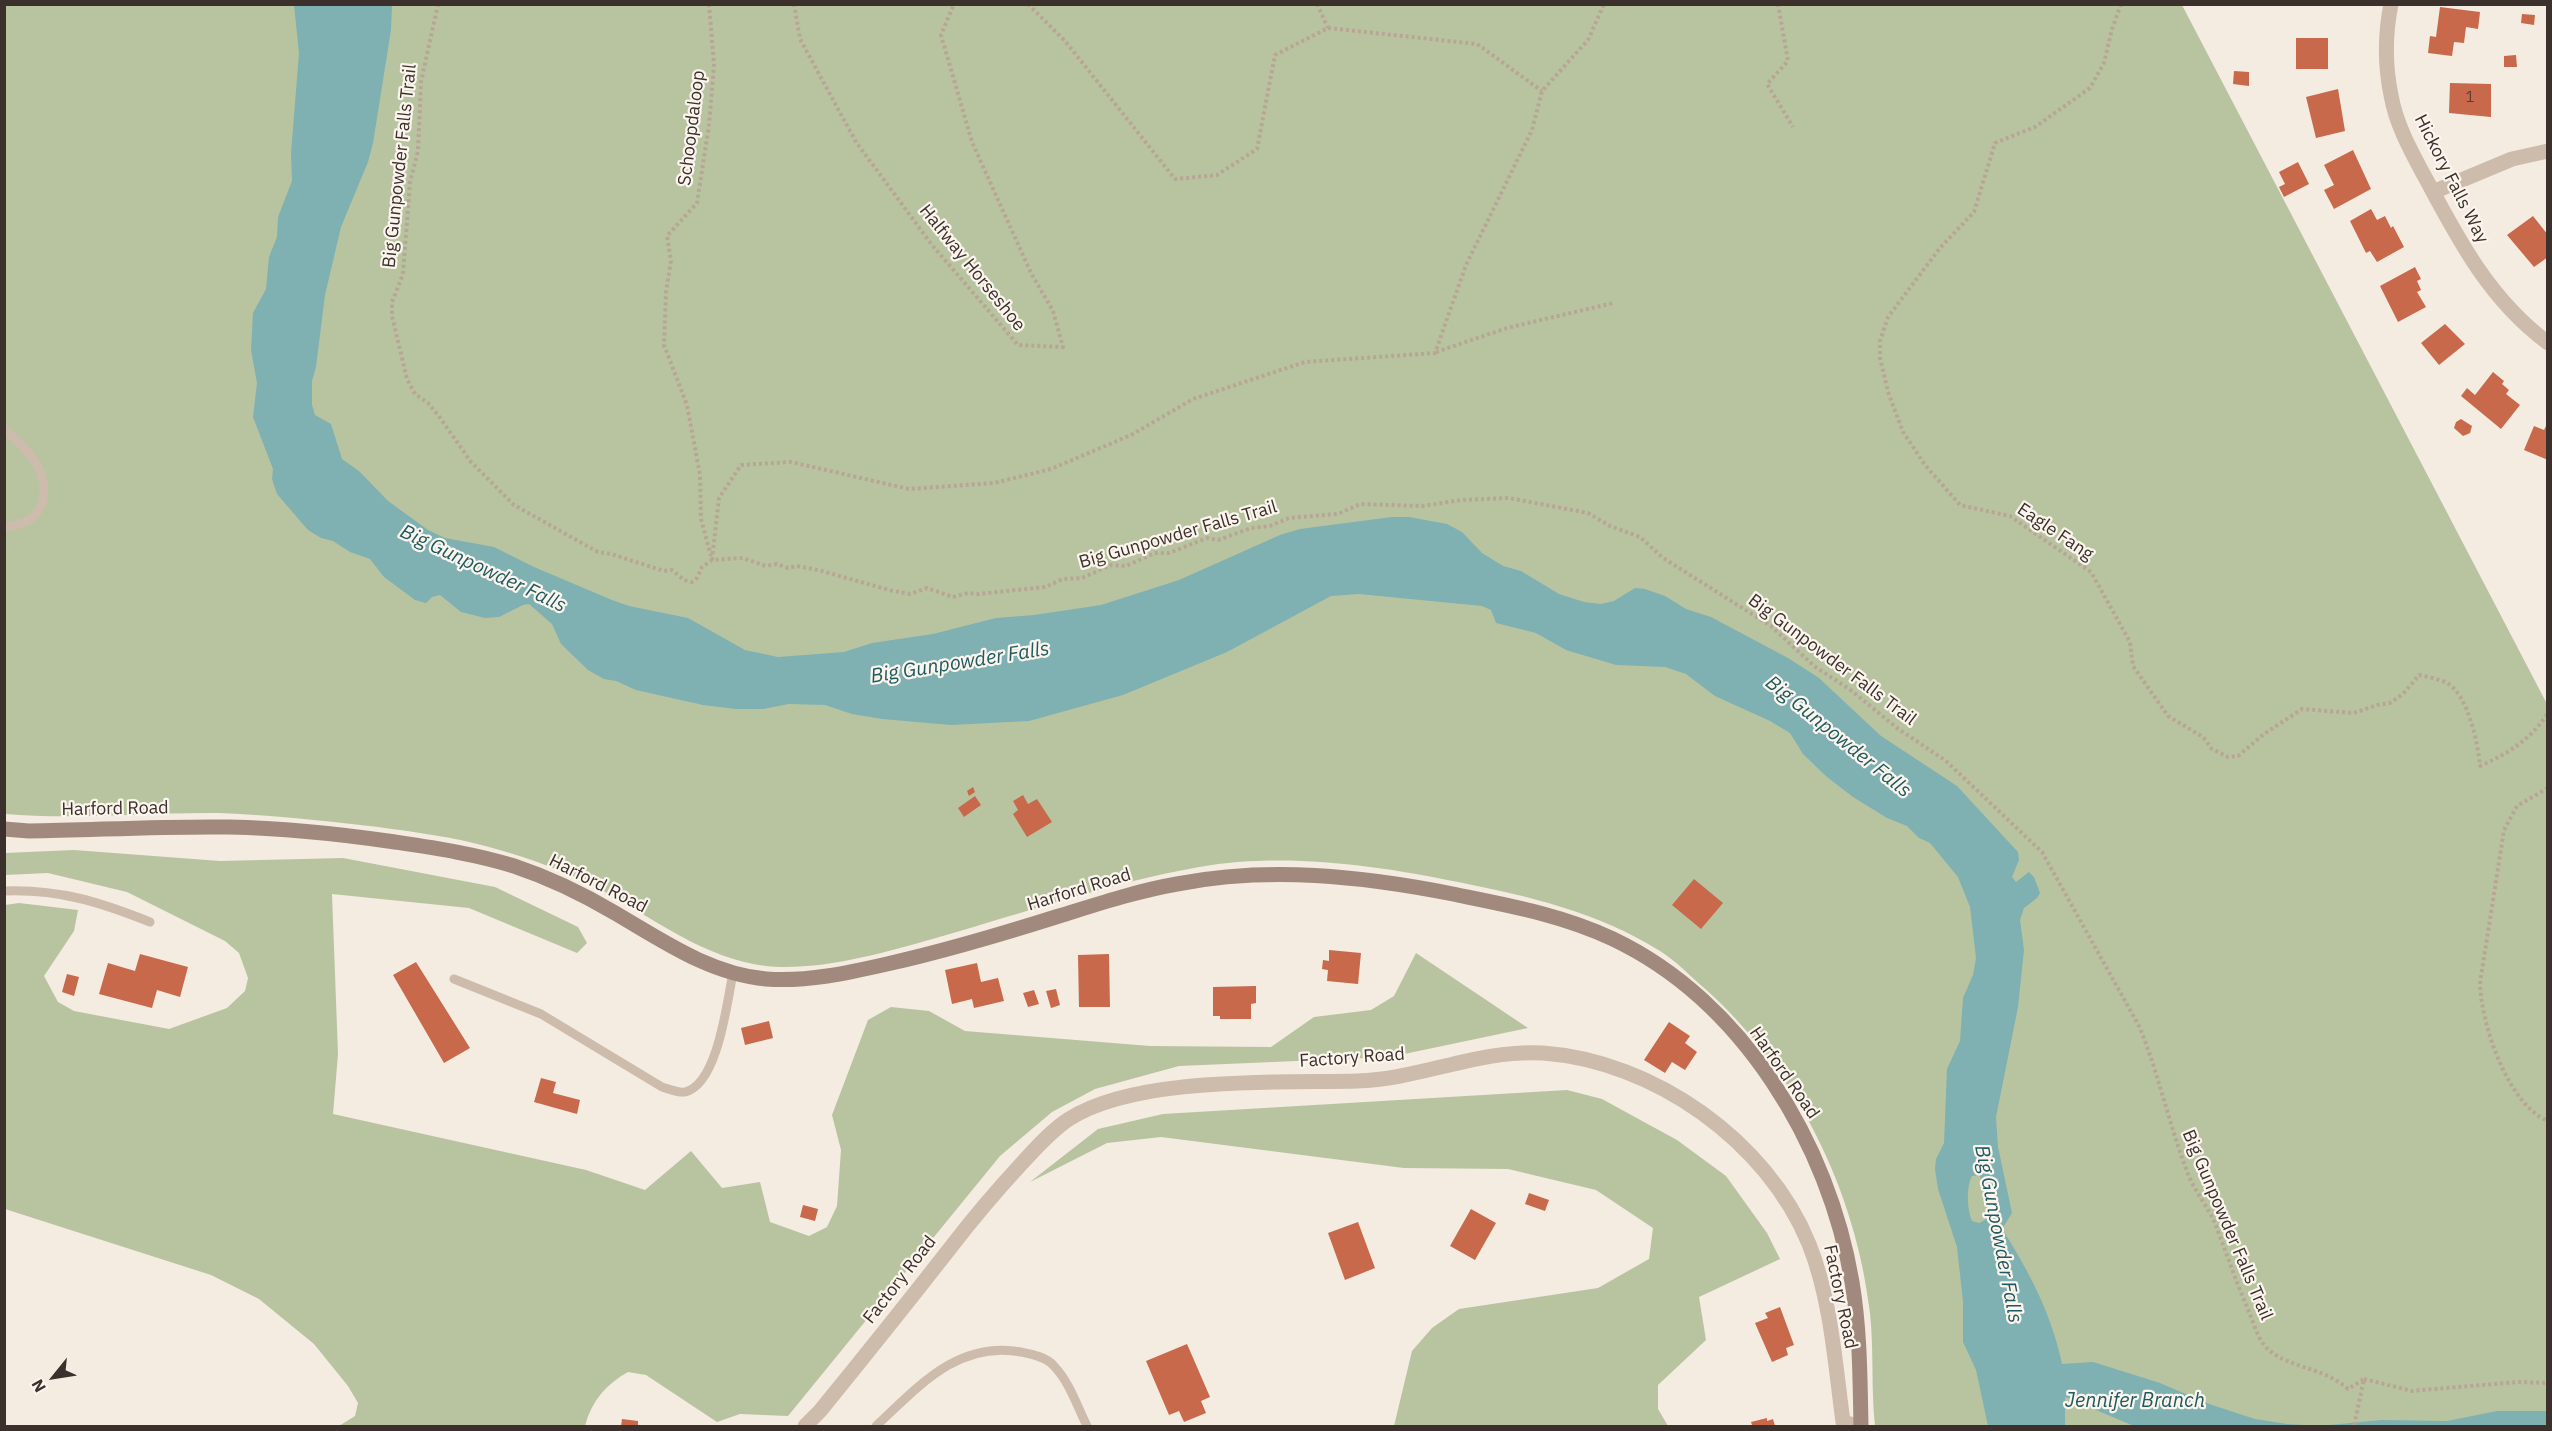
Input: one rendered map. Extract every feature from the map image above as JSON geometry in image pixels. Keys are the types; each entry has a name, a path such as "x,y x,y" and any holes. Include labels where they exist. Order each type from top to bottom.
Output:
{"main road":[{"name":"Harford Road","path":"4,829 28,831 190,827 271,828 364,837 458,852 508,864 554,880 696,959 734,974 789,980 851,972 969,943 1149,890 1204,879 1253,875 1340,877 1426,889 1532,911 1609,937 1662,969 1721,1020 1763,1071 1804,1135 1830,1196 1850,1272 1859,1336 1859,1426"}],"street":[{"name":"Hickory Falls Way","path":"2391,4 2387,43 2391,98 2399,123 2433,192 2479,274 2519,320 2547,343"},
{"path":"2433,192 2512,159 2547,151"},
{"name":"Factory Road","path":"805,1426 828,1402 987,1201 1051,1134 1078,1114 1113,1101 1176,1088 1368,1080 1427,1071 1486,1055 1544,1053 1582,1059 1659,1086 1722,1129 1770,1180 1792,1210 1808,1243 1818,1272 1828,1318 1843,1422 1859,1426"}],"lane":[{"path":"4,429 30,453 40,472 45,492 39,510 24,523 4,527"},
{"path":"4,891 53,893 99,902 150,922"},
{"path":"454,979 542,1014 662,1087 684,1092 693,1088 708,1072 715,1053 734,974"},
{"path":"876,1426 947,1365 965,1356 989,1349 1006,1349 1033,1354 1053,1364 1067,1383 1087,1426"}],"path":[{"name":"Big Gunpowder Falls Trail","path":"438,4 421,81 418,150 410,182 403,274 392,302 392,316 406,379 415,394 438,415 471,462 514,505 598,552 664,571 672,570 684,580 692,582 697,578 702,567 712,560 743,558 766,566 777,564 788,568 797,566 893,591 910,594 927,588 952,597 968,593 1045,587 1063,579 1083,578 1111,565 1126,566 1155,553 1169,553 1207,537 1218,540 1251,528 1270,526 1289,518 1338,514 1360,504 1423,506 1461,500 1509,498 1527,500 1588,513 1610,526 1640,537 1663,558 1771,626 1814,666 1852,691 1897,728 1946,761 2042,852 2139,1026 2151,1053 2164,1104 2188,1176 2215,1224 2229,1266 2262,1343 2285,1362 2337,1379 2348,1389 2364,1379"},
{"name":"Schoopdaloop","path":"709,4 714,65 709,125 697,203 668,236 671,261 666,292 664,345 687,405 700,475 701,519 712,560"},
{"name":"Halfway Horseshoe","path":"794,4 800,39 856,142 932,245 1018,345 1063,347 1053,311 1031,273 972,142 941,35 954,4"},
{"path":"1028,4 1065,41 1175,179 1217,175 1257,149 1275,56 1328,28 1477,44 1542,91"},
{"path":"1317,4 1328,28"},
{"path":"1435,353 1466,265 1532,130 1542,91 1588,40 1604,4"},
{"path":"1778,4 1788,61 1767,84 1792,127"},
{"name":"Eagle Fang","path":"2121,4 2104,63 2090,88 2035,127 1995,143 1974,212 1940,248 1888,317 1880,341 1880,358 1887,392 1903,432 1925,465 1960,505 2010,516 2091,572 2130,642 2133,666 2168,716 2203,737 2212,749 2228,757 2238,756 2264,734 2302,709 2354,713 2376,705 2390,703 2403,694 2420,675 2447,683 2459,694 2478,746 2480,766 2502,756 2535,733 2547,713"},
{"path":"712,560 719,498 741,465 791,462 909,489 994,483 1051,469 1131,435 1193,399 1305,362 1435,353 1507,328 1613,303"},
{"path":"2547,788 2517,806 2504,830 2481,983 2481,1000 2493,1042 2509,1080 2523,1102 2547,1121"},
{"path":"2354,1426 2364,1379 2412,1391 2518,1382 2547,1383"}],"green space":[{"path":"4,5 2182,5 2547,704 2547,1426 1875,1426 1870,1313 1863,1267 1836,1178 1793,1094 1766,1055 1736,1020 1666,955 1636,937 1587,916 1510,893 1395,870 1329,862 1230,863 1133,881 878,954 819,965 780,967 733,959 710,951 577,878 519,856 448,838 378,827 240,814 32,816 5,814"},
{"path":"74,850 220,861 343,858 495,887 578,927 587,943 577,953 469,908 332,894 338,1054 333,1114 586,1170 645,1190 691,1151 722,1188 760,1182 770,1222 809,1236 827,1227 837,1206 841,1150 832,1115 868,1020 891,1007 929,1011 965,1031 1150,1046 1271,1047 1314,1017 1371,1010 1394,996 1416,953 1528,1028 1390,1057 1179,1066 1095,1089 1052,1112 1000,1156 788,1416 740,1414 717,1422 646,1375 628,1372 600,1394 585,1426 339,1426 355,1416 358,1403 348,1386 314,1344 259,1299 211,1275 5,1209 5,905 19,903 78,910 74,931 44,976 58,1002 74,1011 169,1029 227,1008 245,991 248,978 239,953 225,941 127,892 48,873 5,875 5,853"},
{"path":"1567,1090 1602,1099 1677,1140 1726,1176 1767,1233 1780,1259 1699,1297 1706,1340 1658,1385 1658,1409 1668,1426 1394,1426 1412,1351 1432,1328 1459,1309 1598,1288 1649,1259 1653,1228 1596,1190 1508,1169 1404,1168 1161,1137 1107,1143 1030,1182 1098,1129 1163,1114"}],"water":[{"path":"294,5 392,5 391,30 373,143 368,162 341,227 325,295 316,367 312,381 312,405 315,415 331,424 342,459 359,471 388,501 428,530 445,538 494,547 534,567 612,600 629,606 688,618 745,650 778,657 844,652 872,643 933,634 996,618 1101,605 1179,580 1280,535 1300,529 1392,517 1409,517 1447,524 1462,532 1482,553 1503,566 1521,571 1559,594 1584,602 1601,604 1614,601 1635,588 1665,596 1686,609 1711,617 1788,658 1819,678 1881,736 1957,786 2018,852 2019,860 2012,877 2016,882 2029,872 2034,877 2040,893 2024,908 2020,920 2024,950 2018,1007 1996,1117 1998,1147 2012,1213 2002,1229 2046,1311 2062,1364 2093,1362 2160,1383 2209,1404 2255,1419 2320,1426 2134,1426 2065,1397 2065,1426 1988,1426 1976,1370 1963,1342 1963,1302 1957,1247 1938,1189 1935,1169 1936,1159 1944,1143 1947,1069 1960,1041 1963,998 1973,975 1976,958 1970,907 1958,877 1930,843 1919,838 1907,826 1887,818 1853,797 1827,777 1803,754 1790,733 1770,721 1715,696 1686,674 1665,667 1616,665 1566,650 1536,633 1496,623 1491,610 1482,606 1359,594 1331,596 1227,652 1123,695 1029,721 951,725 882,719 852,714 825,705 789,704 763,709 736,709 703,705 636,690 616,681 604,679 588,670 561,644 552,624 529,604 499,617 485,618 461,612 440,595 432,597 426,603 415,600 384,577 370,559 350,552 333,541 321,538 308,530 277,494 272,479 273,469 253,417 257,383 251,350 253,313 266,289 269,257 277,237 278,217 292,181 291,153 299,53","holes":["1980,1175 1987,1215 1985,1220 1979,1223 1972,1221 1968,1198 1972,1176"]},
{"path":"2497,1411 2547,1411 2547,1426 2320,1426 2381,1420 2447,1421"}],"building":[{"path":"2440,7 2480,12 2478,29 2466,27 2464,43 2454,42 2452,56 2428,53 2430,36 2436,37"},
{"path":"2522,14 2535,15 2534,25 2521,23"},
{"path":"2296,38 2328,38 2328,69 2296,69"},
{"path":"2516,55 2517,67 2504,67 2504,56"},
{"path":"2234,71 2249,72 2249,86 2233,84"},
{"path":"2450,83 2491,84 2491,117 2449,113"},
{"path":"2338,89 2345,131 2316,138 2306,97"},
{"path":"2353,150 2371,189 2334,209 2324,190 2334,185 2324,165"},
{"path":"2298,162 2309,184 2284,197 2279,187 2285,184 2279,172"},
{"path":"2371,209 2377,220 2385,216 2404,247 2377,262 2370,251 2366,253 2350,221"},
{"path":"2533,216 2548,235 2548,257 2534,267 2507,235"},
{"path":"2415,267 2421,279 2417,281 2421,290 2417,292 2426,307 2398,322 2380,286"},
{"path":"2445,324 2465,344 2439,365 2421,343"},
{"path":"2493,372 2504,381 2502,384 2509,390 2506,394 2520,405 2501,429 2461,396 2467,388 2475,395"},
{"path":"2461,419 2472,426 2470,433 2463,436 2454,428 2456,422"},
{"path":"2548,422 2548,460 2524,450 2534,426 2544,430"},
{"path":"973,787 975,792 969,796 967,791"},
{"path":"1023,795 1028,804 1037,799 1052,822 1027,837 1013,814 1018,810 1013,801"},
{"path":"975,796 981,805 964,817 958,808"},
{"path":"1694,879 1723,903 1701,929 1672,905"},
{"path":"1329,950 1361,953 1358,984 1327,981 1328,970 1322,969 1323,960 1329,961"},
{"path":"140,954 188,967 180,997 157,990 152,1008 99,994 108,963 135,971"},
{"path":"1109,954 1110,1007 1079,1007 1078,955"},
{"path":"416,962 470,1048 444,1063 393,975"},
{"path":"977,963 981,982 998,978 1004,1001 974,1008 972,999 952,1004 945,970"},
{"path":"67,974 79,977 74,996 62,992"},
{"path":"1256,986 1256,1003 1251,1004 1251,1019 1220,1019 1220,1016 1213,1016 1213,987"},
{"path":"1056,989 1060,1005 1051,1008 1046,991"},
{"path":"1034,990 1039,1004 1028,1007 1023,993"},
{"path":"769,1021 773,1038 745,1045 741,1028"},
{"path":"1669,1022 1690,1036 1685,1043 1697,1052 1685,1070 1672,1062 1665,1073 1644,1060"},
{"path":"541,1078 556,1082 553,1093 580,1100 577,1114 534,1102"},
{"path":"1529,1193 1549,1200 1545,1211 1525,1204"},
{"path":"803,1205 818,1209 815,1221 800,1217"},
{"path":"1471,1209 1496,1223 1475,1260 1450,1246"},
{"path":"1358,1222 1375,1268 1345,1280 1328,1233"},
{"path":"1780,1307 1794,1345 1786,1348 1788,1355 1772,1362 1755,1323 1768,1318 1765,1313"},
{"path":"1187,1344 1210,1397 1201,1401 1206,1413 1184,1422 1179,1411 1169,1415 1146,1361"},
{"path":"1767,1418 1767,1421 1773,1419 1775,1426 1747,1426 1752,1425 1751,1422"},
{"path":"622,1419 638,1421 638,1426 621,1426"}],"water label":[{"name":"Big Gunpowder Falls","path":"483,569"},
{"name":"Big Gunpowder Falls","path":"960,663"},
{"name":"Big Gunpowder Falls","path":"1838,737"},
{"name":"Big Gunpowder Falls","path":"1998,1234"},
{"name":"Jennifer Branch","path":"2135,1401"}]}
